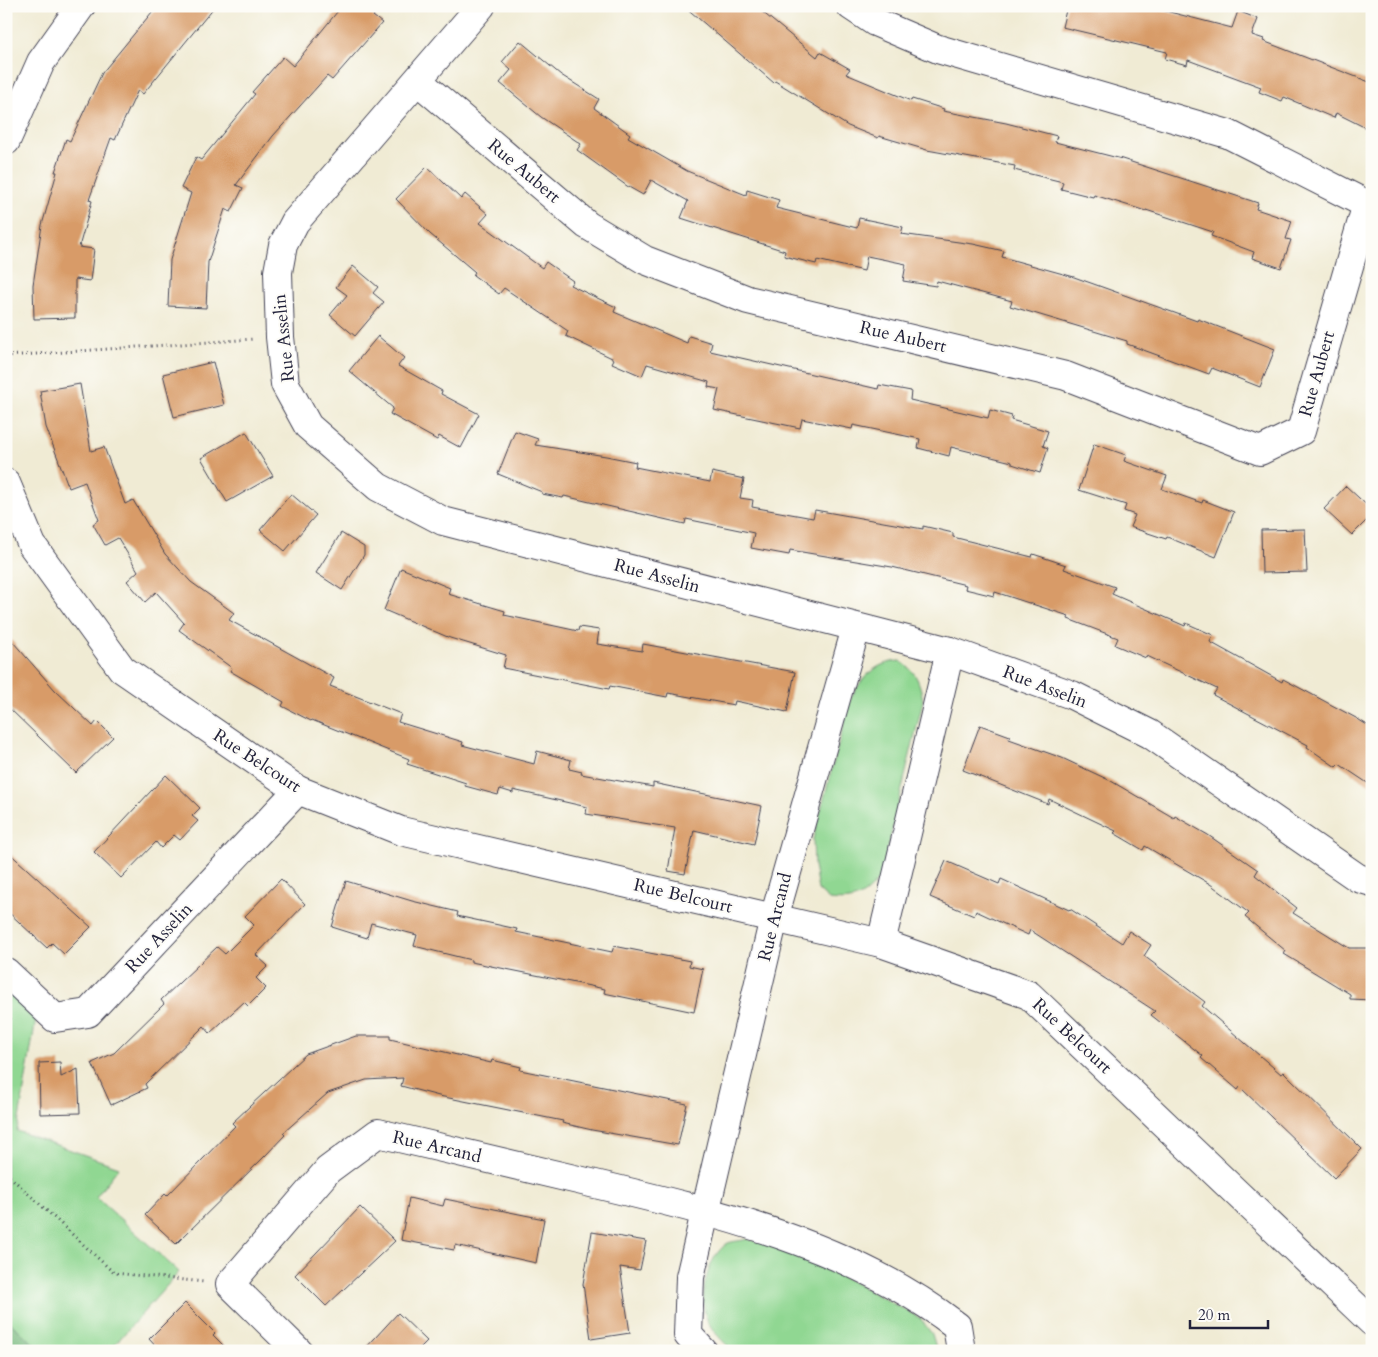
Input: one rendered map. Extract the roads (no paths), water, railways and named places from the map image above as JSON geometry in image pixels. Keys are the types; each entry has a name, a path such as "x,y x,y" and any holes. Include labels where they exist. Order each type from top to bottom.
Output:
{"street":[{"path":"6,141 41,62 81,6"},
{"path":"418,81 481,6"},
{"name":"Rue Aubert","path":"418,81 587,225 644,260 748,300 1066,376 1260,451 1301,431 1369,205 1228,134 938,48 875,22 851,6"},
{"name":"Rue Asselin","path":"418,81 296,222 283,245 278,272 280,338 285,384 308,426 378,487 443,521 950,651 1072,695 1150,734 1358,878 1372,882"},
{"name":"Rue Belcourt","path":"6,483 32,544 122,669 298,790 401,831 881,943 1029,995 1372,1322"},
{"name":"Rue Arcand","path":"703,1351 688,1335 690,1277 774,918 856,628"},
{"path":"881,943 950,651"},
{"name":"Rue Asselin","path":"6,972 55,1018 88,1014 298,790"},
{"name":"Rue Arcand","path":"298,1351 230,1284 328,1170 378,1133 707,1210 845,1259 922,1301 957,1326 962,1351"}]}
